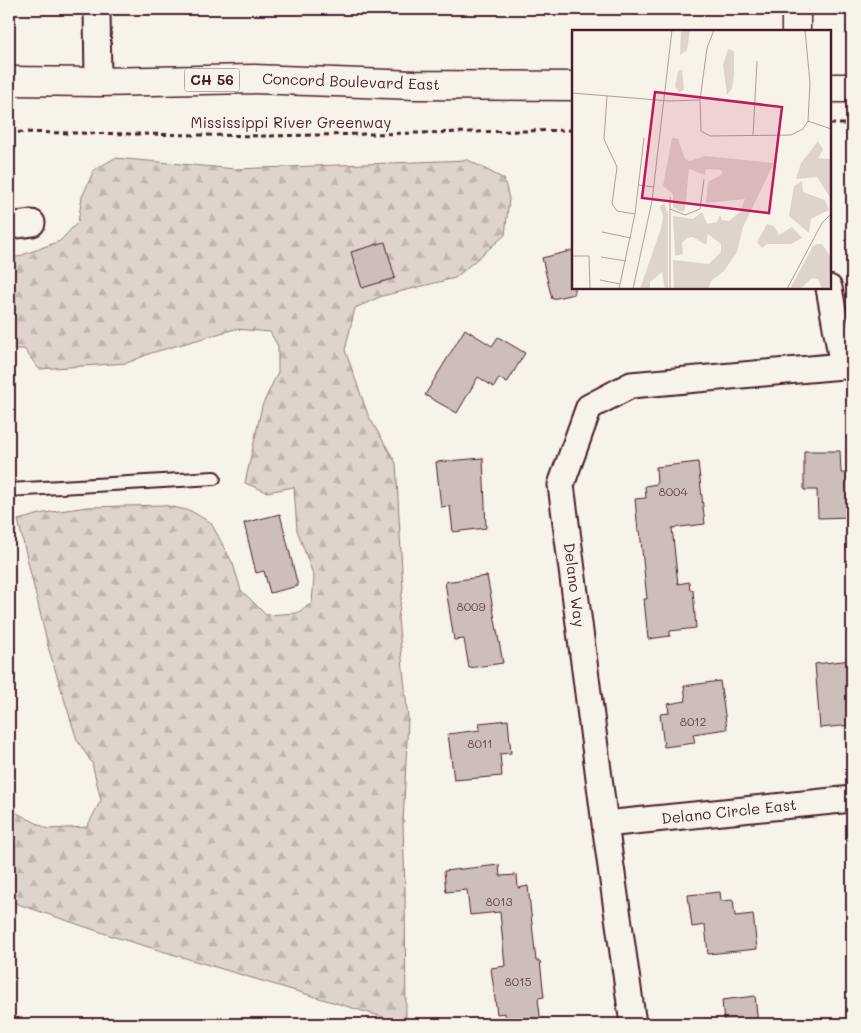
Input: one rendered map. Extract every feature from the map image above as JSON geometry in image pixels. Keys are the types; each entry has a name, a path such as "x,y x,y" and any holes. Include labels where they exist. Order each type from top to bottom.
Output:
{"main road":[{"path":"796,9 796,30"},
{"name":"Concord Boulevard East","path":"9,81 98,82 254,79 415,85 572,86"},
{"path":"831,88 852,88"}],"street":[{"path":"97,9 98,82"},
{"path":"829,289 848,366"},
{"name":"Delano Way","path":"633,1024 561,484 589,407 631,385 848,366"},
{"name":"Delano Circle East","path":"605,824 852,799"}],"lane":[{"path":"9,490 214,478"}],"path":[{"path":"831,124 852,124"},
{"name":"Mississippi River Greenway","path":"9,132 266,136 572,130"}],"green space":[{"path":"115,158 236,169 468,160 504,179 509,199 505,235 455,278 382,296 355,308 345,350 368,415 396,463 403,588 398,618 408,719 403,824 406,1024 115,937 9,901 9,809 48,829 87,827 101,800 92,763 77,740 49,650 18,520 44,513 88,507 163,505 191,511 211,523 233,564 241,590 266,615 297,613 312,603 314,577 297,530 294,487 267,492 245,483 262,406 278,372 278,346 270,332 235,329 151,353 127,363 39,369 24,349 9,349 9,260 60,241 78,222 82,197 94,170"}],"building":[{"path":"385,242 395,278 362,288 351,252"},
{"path":"572,250 572,289 574,289 574,294 552,299 542,258"},
{"path":"465,329 492,346 498,337 525,353 507,383 499,378 494,387 478,377 457,413 425,395"},
{"path":"804,451 840,451 841,473 852,473 852,517 818,518 817,490 804,490"},
{"path":"483,458 486,528 453,532 450,506 441,507 436,462"},
{"path":"698,462 705,524 672,528 678,584 689,582 690,590 693,590 696,628 670,631 670,636 648,639 644,599 647,599 635,499 646,498 645,486 657,484 656,467"},
{"path":"280,514 298,586 270,593 264,571 256,573 244,523"},
{"path":"487,576 503,663 469,668 464,639 454,640 445,582"},
{"path":"852,660 852,725 820,728 815,664"},
{"path":"720,681 727,729 693,734 695,743 664,747 660,714 669,713 668,704 686,701 684,686"},
{"path":"508,720 511,753 500,754 502,776 454,780 448,734 480,730 479,723"},
{"path":"499,865 500,876 517,875 518,888 528,886 536,961 540,961 544,997 538,998 541,1024 507,1024 505,1013 497,1014 491,968 505,966 500,912 470,915 467,890 446,892 444,871"},
{"path":"720,892 721,901 733,900 735,916 753,914 757,949 708,954 705,925 692,927 688,895"},
{"path":"755,996 758,1024 724,1024 722,1000"}]}
